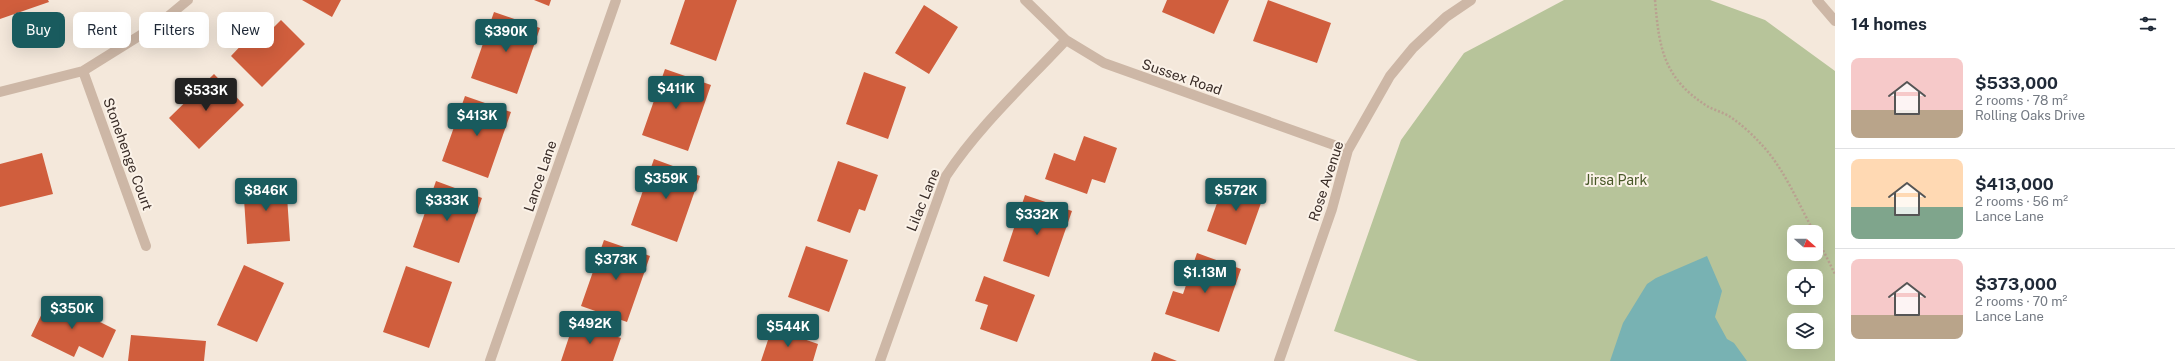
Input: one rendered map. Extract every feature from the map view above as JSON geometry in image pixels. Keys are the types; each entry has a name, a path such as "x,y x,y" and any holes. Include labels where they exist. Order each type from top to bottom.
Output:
{"street":[{"path":"0,92 83,71 160,23 188,0"},
{"name":"Lance Lane","path":"490,361 616,0"},
{"name":"Sussex Road","path":"1024,0 1066,40 1118,70 1348,150"},
{"name":"Rose Avenue","path":"1279,361 1332,209 1348,150 1390,76 1413,48 1435,27 1446,17 1471,0"},
{"path":"1817,0 1835,21"},
{"name":"Lilac Lane","path":"880,361 935,200 946,176 962,151 980,130 1066,40"},
{"name":"Stonehenge Court","path":"83,71 146,246"}],"path":[{"path":"1654,0 1659,39 1665,60 1677,80 1707,106 1728,116 1743,126 1761,144 1774,159 1810,225"},
{"path":"1823,250 1835,274"}],"green space":[{"name":"Jirsa Park","path":"1564,0 1710,0 1765,20 1835,71 1835,361 1418,361 1334,331 1401,140 1464,53"}],"water":[{"path":"1707,256 1722,291 1715,317 1727,339 1734,343 1747,361 1610,361 1623,323 1647,284 1656,278"}],"building":[{"path":"0,0 48,0 49,2 20,12 12,12 12,15 0,19"},
{"path":"302,0 341,0 332,17"},
{"path":"534,0 551,0 549,6"},
{"path":"685,0 737,0 716,61 670,44"},
{"path":"1167,0 1229,0 1214,34 1162,12"},
{"path":"1268,0 1331,23 1317,63 1253,41"},
{"path":"924,5 958,27 929,74 895,53"},
{"path":"494,12 540,28 517,94 471,78"},
{"path":"281,20 305,44 262,87 231,56 239,48 274,48 274,27"},
{"path":"665,69 711,85 688,151 642,135"},
{"path":"864,72 906,87 888,139 846,124"},
{"path":"214,74 244,105 199,149 169,118"},
{"path":"465,96 511,112 488,178 442,161"},
{"path":"1084,136 1117,148 1105,183 1092,179 1087,194 1045,179 1054,153 1075,161"},
{"path":"42,153 53,194 0,207 0,164"},
{"path":"654,159 700,176 677,242 631,225"},
{"path":"838,161 878,175 865,211 859,209 850,233 817,221"},
{"path":"1226,178 1265,192 1246,245 1207,231"},
{"path":"286,181 290,241 247,244 243,184"},
{"path":"436,181 482,198 459,263 413,247"},
{"path":"1025,195 1072,211 1049,277 1003,261"},
{"path":"604,240 650,256 627,322 581,306"},
{"path":"806,246 848,260 829,312 788,297"},
{"path":"1197,253 1241,269 1219,332 1165,314 1173,291 1183,294"},
{"path":"244,265 284,283 257,342 217,325"},
{"path":"406,266 452,282 429,348 383,332"},
{"path":"984,276 1035,295 1017,342 980,329 988,305 975,301"},
{"path":"50,297 116,330 103,358 79,346 74,357 31,336"},
{"path":"574,322 621,338 613,361 561,361"},
{"path":"772,328 818,344 813,361 761,361"},
{"path":"131,335 206,341 204,361 128,361"},
{"path":"1154,352 1177,361 1151,361"}]}
